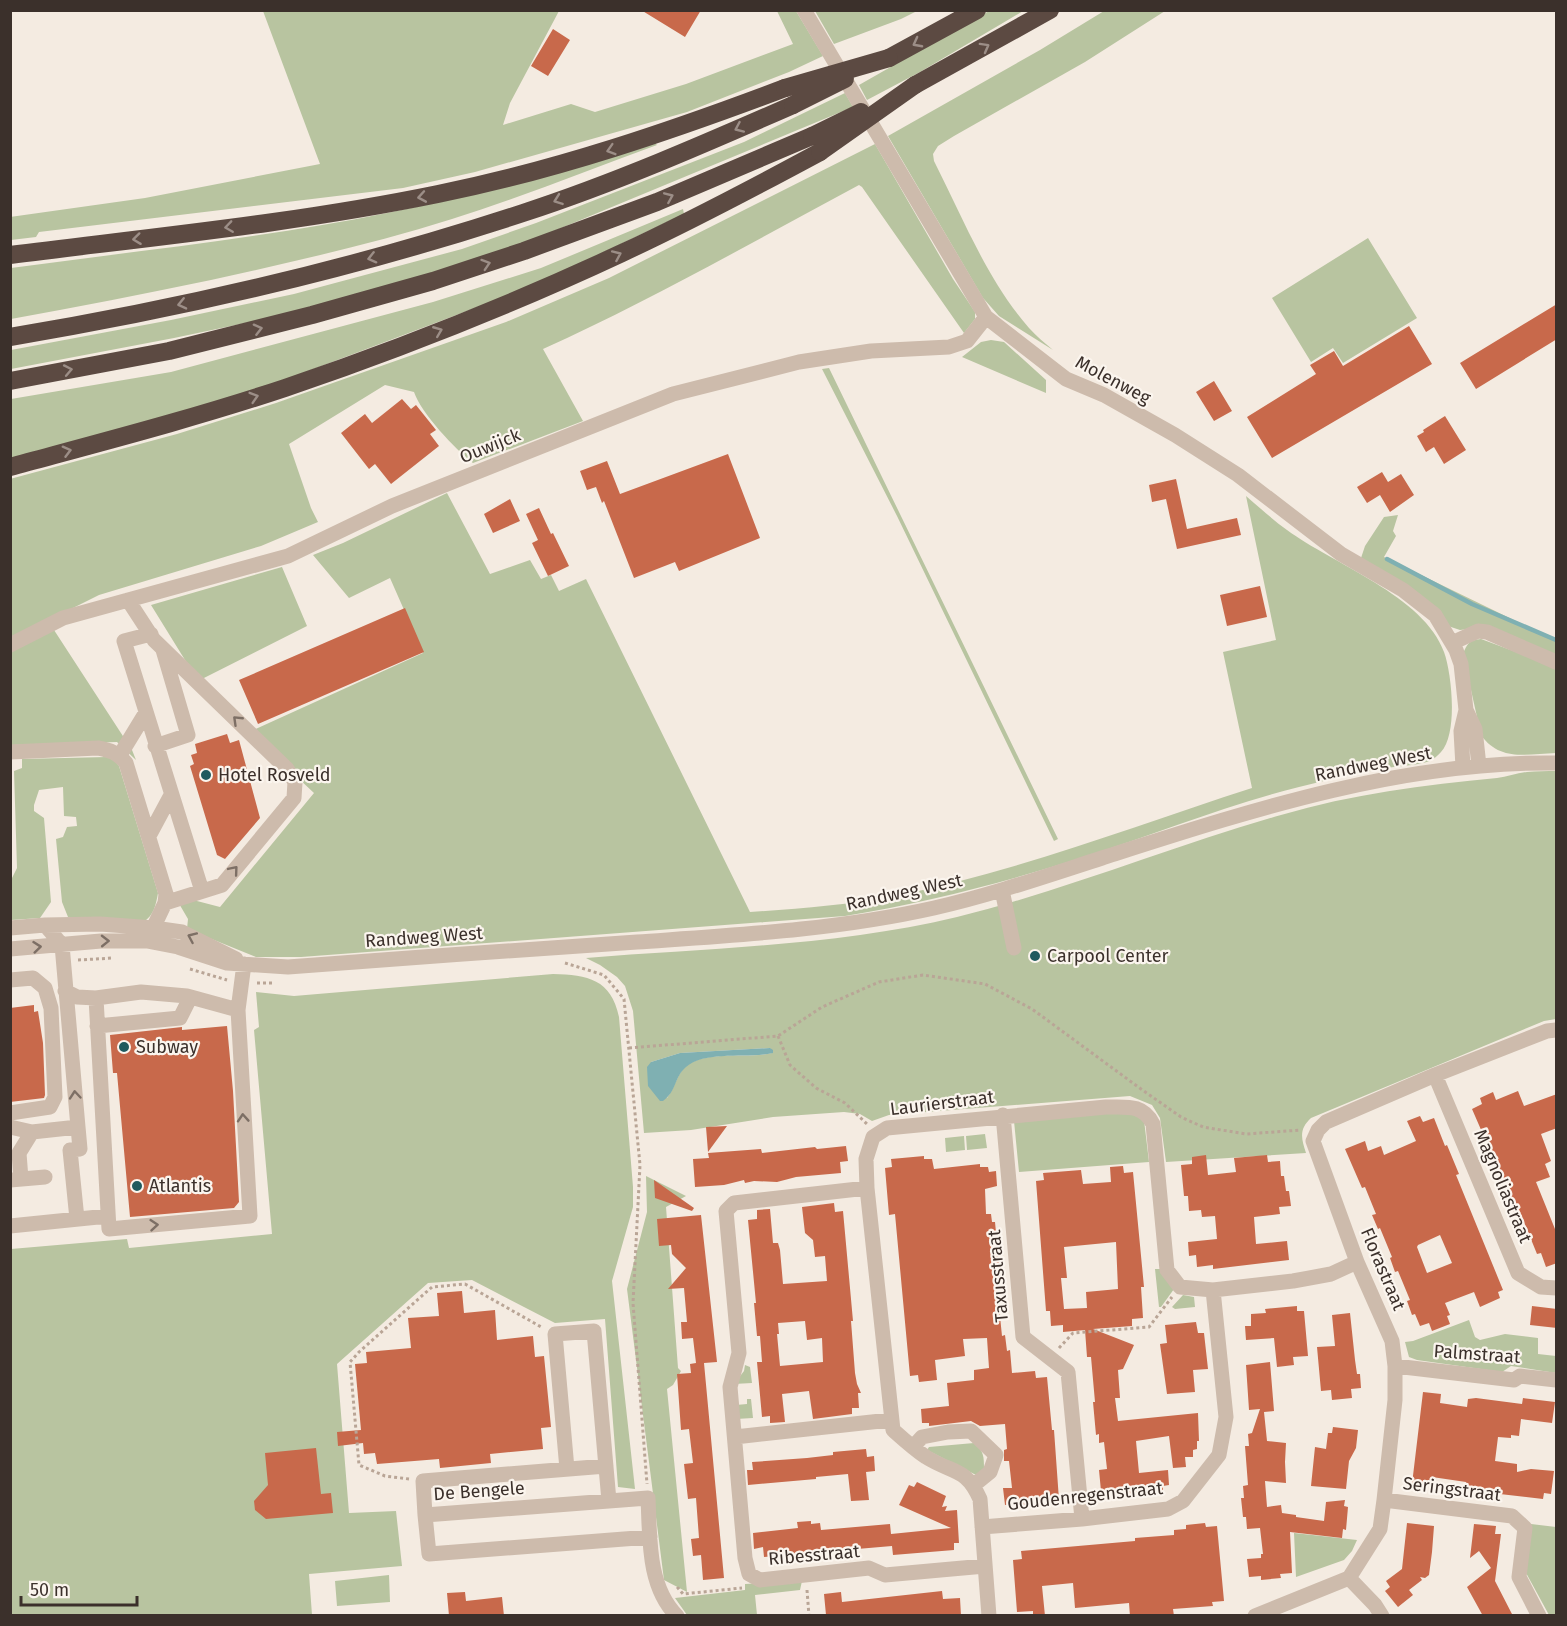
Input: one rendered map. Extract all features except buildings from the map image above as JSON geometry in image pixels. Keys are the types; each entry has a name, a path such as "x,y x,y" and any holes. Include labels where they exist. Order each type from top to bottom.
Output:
{"highway":[{"path":"10,337 172,306 304,276 405,250 525,212 648,166 793,105 892,56 976,10"},
{"path":"10,467 164,425 284,388 418,339 621,253 720,205 915,85 1050,10"},
{"path":"10,255 348,211 438,194 614,149 785,88 892,56"},
{"path":"10,381 169,351 312,315 433,281 524,251 816,144"}],"street":[{"name":"Molenweg","path":"804,10 986,317 1066,379 1104,395 1175,435 1238,476 1341,554 1402,590 1435,615 1452,643 1461,664 1466,710 1475,729 1479,765"},
{"name":"Ouwijck","path":"10,645 63,618 288,556 392,506 673,394 799,362 871,351 949,347 967,341 986,317"},
{"path":"128,600 162,648 287,769 295,782 294,798 222,885 165,903"},
{"path":"1452,643 1478,631 1487,632 1557,662"},
{"path":"151,634 124,641 202,891"},
{"path":"155,746 188,735 162,648"},
{"name":"Molenweg","path":"1463,767 1461,731 1466,710"},
{"path":"120,755 145,714"},
{"path":"16,752 98,748 120,755 126,763 166,894 165,903 151,934"},
{"name":"Randweg West","path":"10,949 182,932 244,964 288,967 758,933 867,922 1002,890 1189,830 1358,783 1479,765 1557,763"},
{"path":"149,836 171,795"},
{"path":"1002,890 1014,948"},
{"path":"45,924 62,945 80,1149 70,1150 77,1219"},
{"name":"Randweg West","path":"10,928 45,924 100,924 151,934"},
{"path":"96,998 109,1229 250,1216 238,1010 244,964"},
{"path":"10,980 33,978 45,988 51,1008 55,1097 50,1107 10,1113"},
{"path":"51,1008 66,998 96,998 141,992 190,998 238,1010"},
{"path":"97,1026 180,1018 190,998"},
{"path":"1318,1130 1326,1122 1435,1075 1547,1031 1557,1030"},
{"name":"Magnoliastraat","path":"1435,1075 1518,1273 1541,1287 1557,1288"},
{"name":"Laurierstraat","path":"890,1420 866,1159 873,1137 887,1128 1003,1115 1106,1107 1134,1108 1149,1115 1153,1124 1167,1270 1180,1287"},
{"name":"Taxusstraat","path":"1003,1115 1023,1337 1068,1372 1082,1519"},
{"path":"10,1127 32,1132 78,1127"},
{"name":"Florastraat","path":"1318,1130 1313,1141 1357,1262 1392,1341 1395,1366 1395,1400 1380,1529 1349,1578"},
{"path":"32,1132 19,1152 16,1180 45,1177"},
{"name":"Ribesstraat","path":"867,1188 734,1203 726,1211 739,1353 730,1387 744,1558 749,1574 760,1580 869,1568 885,1575 985,1566"},
{"path":"10,1226 108,1216"},
{"path":"1180,1287 1213,1290 1293,1281 1331,1274 1357,1262"},
{"name":"Goudenregenstraat","path":"982,1527 1168,1509 1183,1501 1220,1455 1226,1417 1213,1290"},
{"path":"567,1469 555,1334 594,1331 609,1501"},
{"name":"Palmstraat","path":"1395,1366 1514,1380 1520,1376 1557,1380"},
{"path":"735,1437 890,1420 892,1430 913,1448 928,1458 967,1476 974,1485 980,1499 989,1616"},
{"path":"913,1448 922,1437 948,1432 971,1431 996,1455 990,1472 974,1485"},
{"path":"425,1515 423,1481 606,1466"},
{"path":"648,1498 656,1580 662,1598 677,1616"},
{"name":"De Bengele","path":"648,1498 425,1515 429,1554 650,1537"},
{"name":"Seringstraat","path":"1384,1500 1512,1516 1525,1528 1519,1577 1539,1616"},
{"path":"1255,1616 1349,1578 1375,1605 1382,1616"}],"path":[{"path":"63,961 116,957"},
{"path":"555,963 566,963 604,975 624,999 640,1165 633,1303 648,1498"},
{"path":"182,966 240,983 275,983"},
{"path":"629,1048 778,1036 822,1007 879,982 923,975 985,984 1032,1010 1181,1117 1203,1126 1246,1134 1318,1130"},
{"path":"778,1036 790,1065 816,1088 845,1103 870,1126 873,1137"},
{"path":"423,1481 385,1476 359,1465 350,1362 432,1287 465,1284 555,1334"},
{"path":"1049,1358 1073,1333 1149,1327 1180,1287"},
{"path":"662,1598 678,1588 683,1594 743,1588 743,1580 749,1574"},
{"path":"806,1574 809,1616"}],"green space":[{"path":"263,11 559,11 510,103 503,125 571,104 595,112 686,84 793,44 777,11 796,11 823,56 789,72 687,112 475,172 403,188 39,232 36,237 11,240 10,217 145,198 320,164"},
{"path":"815,11 917,11 834,44"},
{"path":"989,11 1023,11 920,72 867,100 859,85"},
{"path":"1104,11 1165,11 1085,62 954,136 938,146 933,154 934,161 988,269 1029,328 1053,350 999,316 983,298 888,136"},
{"path":"845,93 853,107 467,267 298,312 11,369 11,350 294,294 462,249 536,223 744,142"},
{"path":"654,142 657,145 530,193 392,237 211,280 11,319 11,268 246,237 387,213 488,189"},
{"path":"875,144 953,279 975,312 975,319 964,333 859,185 663,290 543,349 583,421 473,463 439,430 414,392 385,385 289,444 318,522 261,546 99,595 11,639 10,479 177,434 276,403 506,322 609,278"},
{"path":"683,209 684,214 528,288 295,376 225,400 11,460 11,399 171,372 433,302 541,268"},
{"path":"1368,238 1417,318 1343,363 1333,348 1311,362 1272,298"},
{"path":"991,340 1004,342 1046,380 1046,393 962,357 981,342"},
{"path":"829,368 1058,839 1054,841 897,516 822,369"},
{"path":"447,493 490,574 530,560 541,579 551,575 559,591 586,579 750,912 858,902 940,886 1075,847 1252,788 1223,652 1276,640 1246,496 1287,530 1375,583 1418,614 1433,632 1447,662 1452,704 1450,732 1441,752 1430,761 1299,787 1245,802 1025,875 936,898 845,916 301,957 256,957 187,929 188,919 174,895 220,907 314,793 249,732 423,653 390,578 349,598 313,555"},
{"path":"1398,515 1393,531 1396,536 1384,557 1556,639 1556,656 1477,628 1460,630 1448,626 1361,558 1365,546 1384,517"},
{"path":"282,567 307,626 198,681 151,605"},
{"path":"54,630 132,750 136,760 117,742 12,745 10,652"},
{"path":"1481,639 1556,667 1556,753 1525,755 1506,753 1489,744 1481,735 1463,654 1469,643"},
{"path":"107,757 119,766 158,893 152,913 143,922 68,917 62,902 56,839 63,837 67,827 77,826 76,817 64,816 63,787 39,790 34,805 34,811 44,818 51,902 40,918 11,920 11,880 17,868 14,771 22,768 22,759"},
{"path":"1556,771 1556,1019 1544,1021 1311,1118 1304,1126 1302,1134 1306,1153 1166,1162 1160,1118 1152,1105 1130,1096 889,1115 872,1121 860,1114 844,1112 773,1117 691,1130 644,1133 633,1011 625,986 617,977 586,958 773,945 911,927 957,917 1039,894 1240,827 1334,801 1388,791 1527,772","holes":["770,1048 772,1053 717,1056 696,1060 684,1068 667,1098 651,1062 680,1053"]},
{"path":"553,974 587,978 604,987 615,1004 619,1017 633,1207 612,1281 635,1489 618,1487 605,1319 555,1323 472,1280 428,1283 337,1364 349,1513 396,1511 402,1566 309,1574 312,1615 11,1616 11,1249 127,1239 129,1248 272,1234 254,1030 259,1027 256,992 294,996"},
{"path":"1127,1111 1144,1120 1149,1162 1019,1172 1014,1121"},
{"path":"985,1134 987,1148 967,1150 966,1136"},
{"path":"964,1136 965,1150 946,1152 945,1138"},
{"path":"646,1176 686,1196 666,1207 678,1368 681,1371 673,1385 667,1389 687,1592 664,1580 627,1289 647,1212"},
{"path":"1155,1269 1161,1269 1174,1289 1161,1307 1159,1307"},
{"path":"1183,1295 1194,1297 1195,1307 1175,1309 1172,1307"},
{"path":"1469,1320 1475,1337 1480,1340 1505,1334 1538,1338 1538,1354 1556,1356 1556,1373 1511,1366 1502,1372 1409,1357 1405,1342"},
{"path":"745,1365 750,1367 752,1383 734,1384 744,1371"},
{"path":"747,1399 751,1399 753,1418 736,1419 736,1405 747,1404"},
{"path":"974,1443 982,1452 983,1458 984,1469 978,1476 927,1450 929,1447"},
{"path":"1531,1524 1556,1527 1556,1615 1549,1615 1525,1571"},
{"path":"1294,1533 1357,1540 1352,1551 1344,1560 1296,1577"},
{"path":"389,1575 390,1602 337,1606 335,1581"},
{"path":"802,1581 800,1590 755,1595 757,1615 687,1615 675,1598 745,1590 745,1584"}],"water":[{"path":"770,1048 773,1053 704,1058 694,1062 682,1071 671,1093 663,1101 660,1101 648,1086 647,1067 651,1062 680,1053"}],"waterway":[{"path":"1387,559 1472,604 1556,640"}],"place":[{"name":"Hotel Rosveld","path":"206,775"},
{"name":"Carpool Center","path":"1035,956"},
{"name":"Subway","path":"124,1047"},
{"name":"Atlantis","path":"137,1186"}]}
